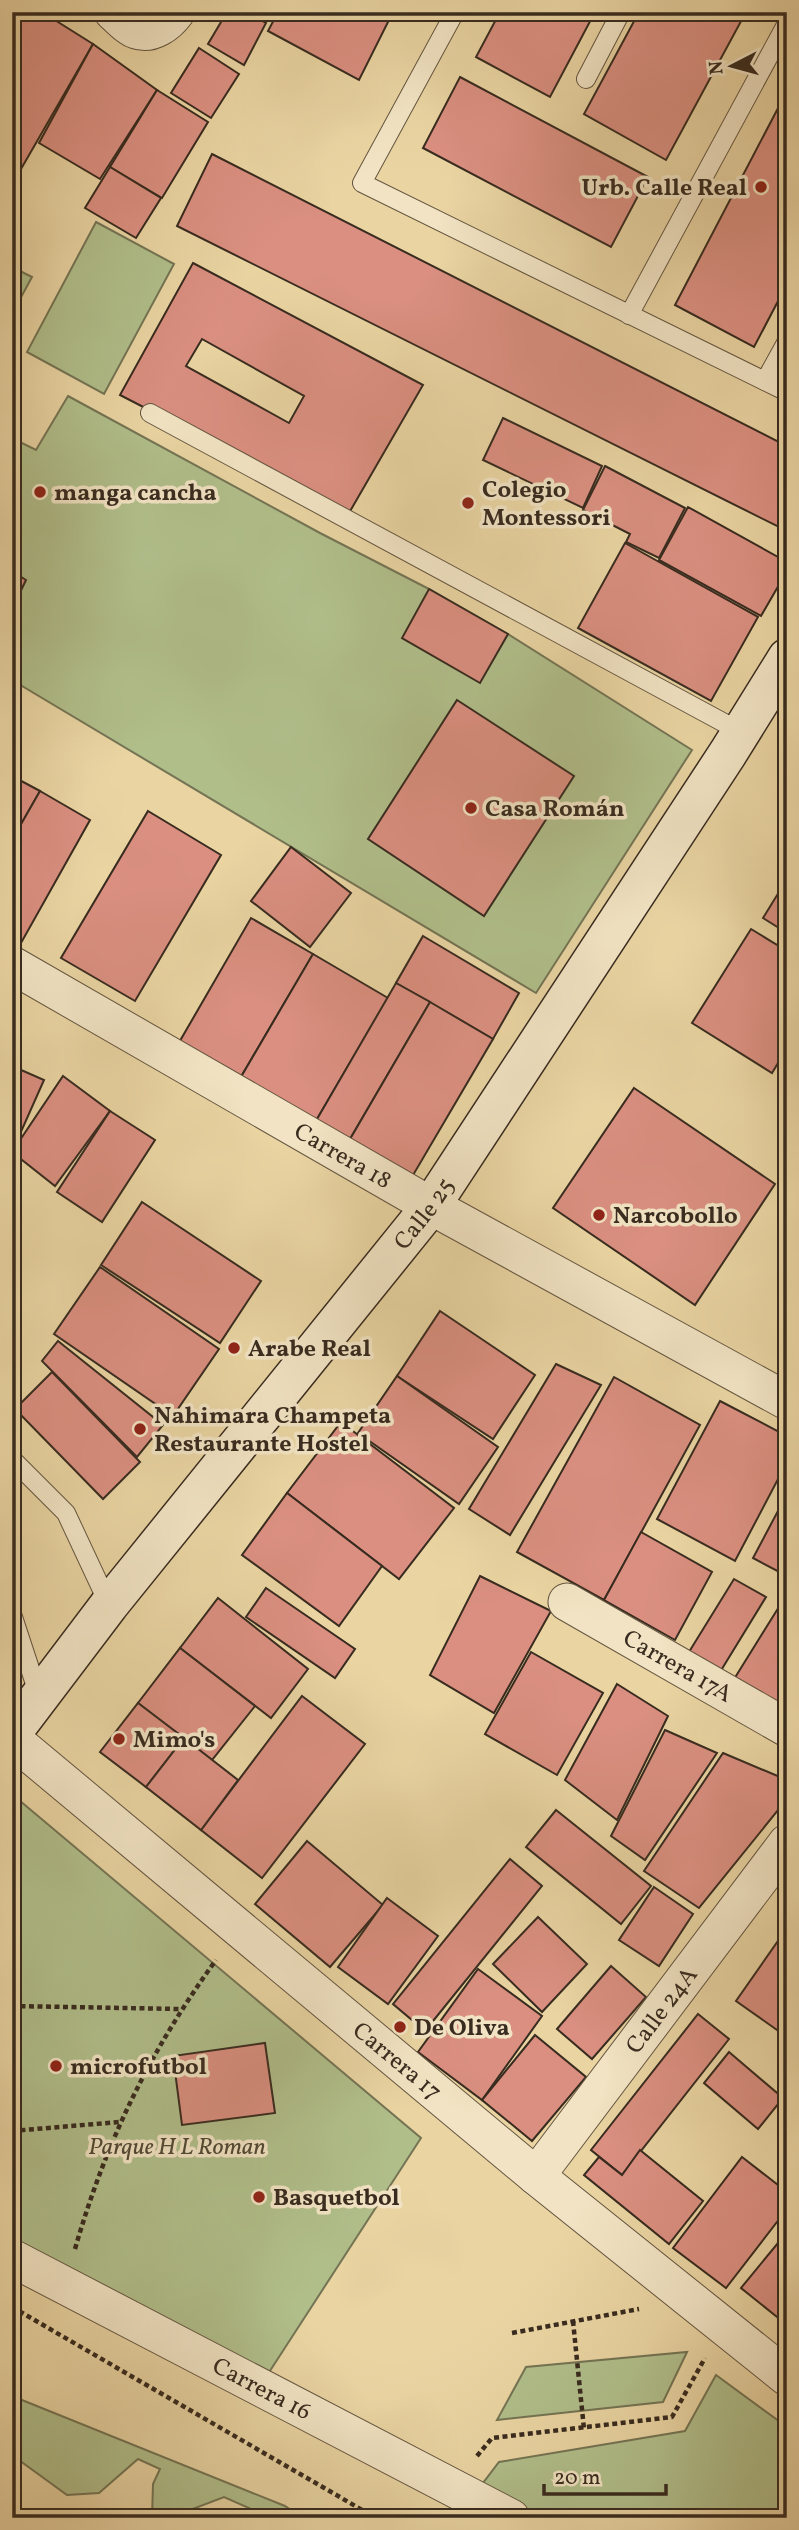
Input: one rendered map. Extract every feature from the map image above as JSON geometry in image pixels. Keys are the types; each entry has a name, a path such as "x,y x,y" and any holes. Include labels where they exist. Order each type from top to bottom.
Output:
{"main road":[{"name":"Calle 25","path":"12,1732 109,1605 431,1206 787,658"}],"street":[{"path":"113,12 135,30 148,31 159,28 176,12"},
{"name":"Carrera 18","path":"12,965 431,1206 787,1401"},
{"name":"Carrera 17A","path":"567,1602 787,1728"},
{"name":"Carrera 17","path":"12,1739 536,2176 787,2377"},
{"name":"Calle 24A","path":"536,2176 787,1843"},
{"name":"Carrera 16","path":"12,2258 511,2518"}],"lane":[{"path":"455,12 362,183 787,392"},
{"path":"586,79 621,12"},
{"path":"629,314 787,23"},
{"path":"765,381 787,341"},
{"path":"150,413 741,732"},
{"path":"12,1459 66,1513 109,1605"},
{"path":"12,1614 39,1696"}],"path":[{"path":"72,2260 92,2190 119,2122 180,2009 219,1956"},
{"path":"12,2006 180,2009"},
{"path":"12,2131 119,2122"},
{"path":"12,2306 376,2518"},
{"path":"512,2333 643,2308"},
{"path":"573,2322 584,2429"},
{"path":"475,2459 492,2438 672,2417 707,2355"}],"green space":[{"path":"96,222 174,264 104,394 27,352"},
{"path":"12,267 32,277 12,314"},
{"name":"Casa Román","path":"68,396 429,589 508,634 692,750 536,993 12,680 12,438 36,450"},
{"name":"Parque H L Roman","path":"13,1795 421,2138 266,2377 12,2244"},
{"path":"687,2352 663,2402 497,2420 526,2367"},
{"path":"716,2375 787,2427 787,2518 541,2518 480,2487 499,2462 685,2431"},
{"path":"12,2396 285,2506 302,2518 258,2518 258,2512 224,2497 169,2518 152,2518 153,2484 160,2469 138,2459 99,2493 67,2495 12,2455"}],"building":[{"path":"20,12 42,12 93,44 21,169 12,165 12,27"},
{"path":"227,12 247,12 266,23 244,65 208,44"},
{"path":"278,12 393,12 359,80 268,31"},
{"path":"500,12 595,12 550,97 476,57"},
{"path":"639,12 746,12 666,160 584,114"},
{"path":"93,44 157,90 100,179 39,143"},
{"path":"199,48 239,74 211,118 171,93"},
{"path":"460,77 648,177 611,247 423,148"},
{"path":"157,90 208,122 162,198 110,167"},
{"name":"Urb. Calle Real","path":"787,91 787,284 754,347 675,305"},
{"path":"212,154 787,446 787,531 177,226"},
{"path":"110,167 161,198 136,238 85,208"},
{"path":"193,263 423,385 349,513 120,395","holes":["202,339 304,396 289,423 186,366"]},
{"path":"503,418 602,466 583,508 483,460"},
{"path":"605,466 685,508 659,558 626,542 630,534 583,510"},
{"path":"688,507 787,562 787,571 761,616 659,560"},
{"path":"625,543 758,617 711,701 578,628"},
{"path":"12,571 26,580 12,609"},
{"path":"429,589 508,634 480,683 402,638"},
{"name":"Casa Román","path":"457,700 574,776 484,916 368,839"},
{"path":"12,776 40,791 12,840"},
{"path":"40,791 90,820 21,943 12,938 12,840"},
{"path":"148,811 221,855 135,1001 61,958"},
{"path":"291,847 351,893 310,947 251,901"},
{"path":"787,879 787,933 763,918"},
{"path":"251,918 313,954 238,1082 177,1046"},
{"path":"751,929 787,951 787,1048 772,1073 692,1023"},
{"path":"423,936 519,993 493,1039 396,983"},
{"path":"313,954 388,998 313,1126 238,1082"},
{"path":"396,983 430,1002 346,1146 313,1126"},
{"path":"430,1002 493,1039 409,1182 346,1146"},
{"path":"12,1066 44,1080 12,1152"},
{"path":"63,1076 110,1111 55,1186 12,1152"},
{"path":"634,1088 775,1184 695,1305 553,1208"},
{"path":"110,1111 155,1140 102,1222 57,1192"},
{"path":"142,1202 261,1281 220,1343 101,1265"},
{"path":"100,1267 219,1349 173,1416 54,1334"},
{"path":"440,1311 535,1375 493,1439 397,1376"},
{"path":"58,1341 163,1425 137,1457 42,1361"},
{"path":"556,1364 601,1385 510,1535 469,1509"},
{"path":"52,1372 140,1462 103,1499 15,1409"},
{"path":"397,1376 498,1447 459,1504 358,1433"},
{"path":"614,1377 700,1425 604,1600 517,1552"},
{"path":"720,1401 787,1436 787,1462 735,1561 657,1519"},
{"path":"341,1422 454,1508 399,1579 287,1493"},
{"path":"287,1493 382,1566 339,1626 242,1555"},
{"path":"787,1494 787,1576 753,1558"},
{"path":"641,1532 712,1572 675,1640 604,1600"},
{"path":"480,1576 551,1611 494,1713 430,1675"},
{"path":"734,1579 766,1597 717,1677 684,1660"},
{"path":"266,1588 355,1649 335,1678 246,1617"},
{"path":"787,1594 787,1709 731,1684"},
{"path":"218,1598 308,1669 271,1718 180,1648"},
{"path":"180,1648 255,1706 212,1760 138,1703"},
{"path":"531,1652 603,1693 557,1775 485,1734"},
{"path":"617,1684 668,1716 617,1820 565,1780"},
{"path":"302,1696 365,1744 262,1878 201,1830"},
{"path":"138,1703 184,1738 146,1787 100,1752"},
{"path":"665,1730 717,1753 645,1860 611,1836"},
{"path":"184,1738 238,1780 201,1830 146,1787"},
{"path":"723,1753 787,1780 787,1799 699,1908 644,1871"},
{"path":"556,1810 651,1886 621,1924 526,1847"},
{"path":"307,1841 383,1905 330,1967 255,1904"},
{"path":"510,1859 542,1886 425,2031 393,2004"},
{"path":"654,1887 693,1914 659,1966 619,1940"},
{"path":"387,1898 438,1936 388,2004 338,1967"},
{"path":"538,1917 587,1964 542,2012 493,1964"},
{"path":"787,1928 787,2037 736,2001"},
{"path":"611,1966 646,1997 592,2059 557,2029"},
{"path":"478,1969 542,2016 482,2100 418,2052"},
{"path":"698,2014 729,2039 622,2175 591,2150"},
{"path":"535,2035 586,2077 532,2141 482,2100"},
{"path":"265,2043 275,2113 182,2125 173,2056"},
{"path":"729,2052 783,2098 758,2129 704,2083"},
{"path":"640,2150 703,2201 669,2244 584,2175 599,2157 622,2175"},
{"path":"742,2157 787,2192 787,2209 726,2288 673,2248"},
{"path":"787,2232 787,2325 741,2288"}],"place":[{"name":"Urb. Calle Real","path":"761,187"},
{"name":"manga cancha","path":"40,492"},
{"name":"Colegio Montessori","path":"468,503"},
{"name":"Casa Román","path":"471,808"},
{"name":"Narcobollo","path":"599,1215"},
{"name":"Arabe Real","path":"234,1348"},
{"name":"Nahimara Champeta Restaurante Hostel","path":"140,1429"},
{"name":"Mimo's","path":"119,1739"},
{"name":"De Oliva","path":"400,2027"},
{"name":"microfutbol","path":"56,2066"},
{"name":"Basquetbol","path":"259,2197"}]}
